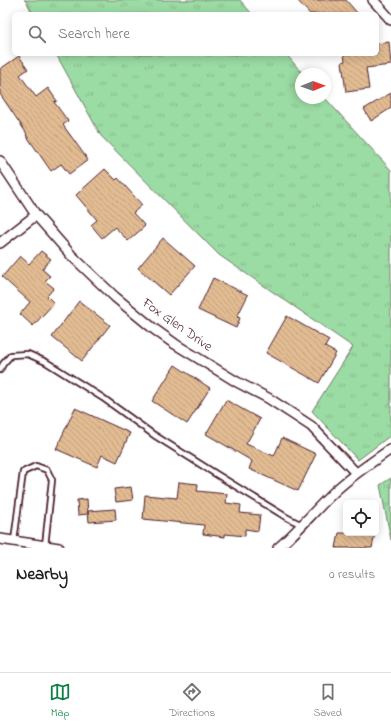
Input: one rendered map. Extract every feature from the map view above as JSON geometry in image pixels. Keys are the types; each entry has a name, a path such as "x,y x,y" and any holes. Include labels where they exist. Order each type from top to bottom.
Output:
{"street":[{"path":"373,0 391,20"},
{"name":"Fox Glen Drive","path":"0,161 3,170 36,215 72,256 115,297 175,344 237,382 268,398 311,426 356,473"},
{"path":"0,243 36,215"},
{"path":"278,548 335,491 356,473 391,449"},
{"path":"0,540 59,548"}],"lane":[{"path":"0,370 11,355 28,354 46,362 103,398 154,435 302,525"},
{"path":"14,542 23,472 36,466 48,470 52,480 45,546"}],"green space":[{"path":"24,0 240,0 250,12 32,12"},
{"path":"57,56 288,56 298,68 295,68 295,104 330,104 391,170 391,435 358,460 312,411 353,347 219,255 101,136"},
{"path":"391,478 391,540 380,485"}],"building":[{"path":"297,0 346,0 356,12 308,12"},
{"path":"389,42 391,65 366,68 369,89 346,92 342,62 345,61 344,56 379,56 379,44"},
{"path":"19,56 28,69 20,75 36,97 48,88 57,101 54,102 68,121 63,125 88,160 69,174 61,164 51,171 0,94 0,69"},
{"path":"391,93 391,108 371,121 364,109"},
{"path":"105,169 116,180 118,178 142,205 133,213 145,226 128,241 115,227 102,238 91,225 97,220 76,195"},
{"path":"163,238 195,266 169,295 138,268"},
{"path":"41,251 51,259 42,269 50,276 45,281 54,288 47,296 54,303 33,326 20,314 30,302 2,277 20,256 29,264"},
{"path":"213,278 248,295 237,317 240,318 236,328 198,310"},
{"path":"79,301 110,325 82,361 52,337"},
{"path":"287,316 329,340 325,347 336,353 319,383 266,353"},
{"path":"175,365 210,388 187,424 152,401"},
{"path":"226,400 260,419 246,444 274,456 282,438 316,454 298,491 249,469 252,461 206,434"},
{"path":"75,408 130,433 117,462 102,455 97,467 56,449"},
{"path":"179,482 198,484 197,491 227,494 226,503 241,505 240,513 260,515 258,531 245,529 245,536 225,534 225,537 203,534 204,525 143,519 145,495 177,498"},
{"path":"131,487 133,500 116,502 114,489"},
{"path":"87,499 88,514 78,515 77,500"},
{"path":"115,509 116,520 89,522 88,511"},
{"path":"339,533 343,533 343,536 374,536 372,548 336,548"}]}
